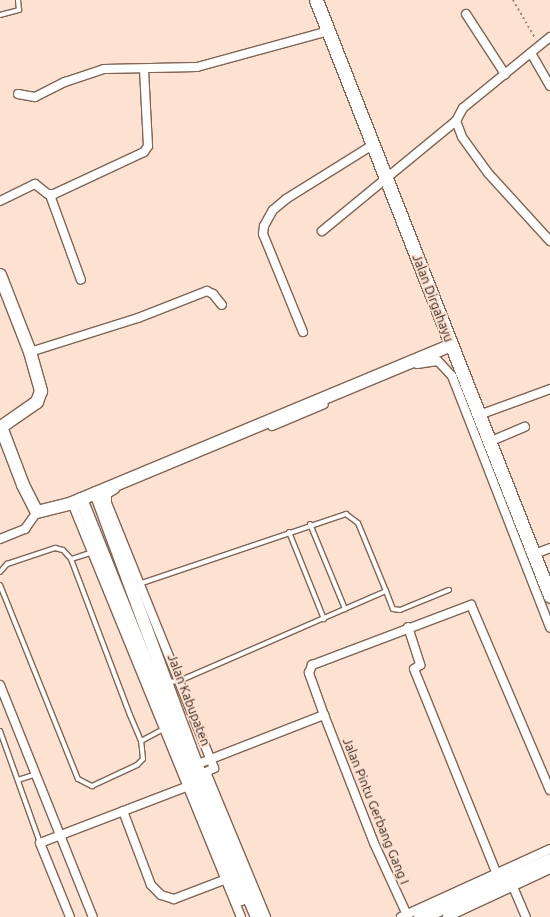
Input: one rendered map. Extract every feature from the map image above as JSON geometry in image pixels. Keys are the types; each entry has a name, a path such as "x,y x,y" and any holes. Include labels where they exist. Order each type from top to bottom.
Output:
{"main road":[{"name":"Jalan Dirgahayu","path":"316,0 387,177 532,555 550,596"},
{"path":"420,917 458,910 505,880 550,860"}],"street":[{"path":"466,14 505,74"},
{"path":"18,94 36,97 65,82 104,69 144,70 198,67 329,31"},
{"path":"322,231 456,121 462,108 550,37"},
{"path":"531,53 550,86"},
{"path":"50,195 144,152 148,146 144,70"},
{"path":"456,121 462,137 497,184 550,241"},
{"path":"303,332 263,234 264,226 273,210 286,199 374,144"},
{"path":"0,201 35,184 50,195 81,280"},
{"path":"0,275 4,296 30,352 40,382 40,397 36,402 2,424 4,454 37,512"},
{"path":"30,352 138,318 207,291 213,294 222,305"},
{"path":"0,539 25,529 37,512 77,501 451,344"},
{"path":"136,585 107,503 109,492 432,361 448,369 452,376 550,628"},
{"path":"479,415 550,390"},
{"path":"489,442 525,427"},
{"name":"Jalan Kabupaten","path":"96,493 115,543 136,585 173,681 193,767 195,784 228,878 249,917"},
{"name":"Jalan Kabupaten","path":"77,501 97,551 119,591 155,686 166,728 193,767"},
{"path":"532,555 550,548"},
{"path":"70,917 40,843 195,784 166,728 97,551"},
{"path":"526,917 505,880 414,669 420,666 408,627 471,605 550,790"},
{"name":"Jalan Pintu Gerbang Gang I","path":"405,916 374,843 324,714 309,668 408,627"},
{"path":"173,681 211,760 214,768 206,772 266,917"},
{"path":"0,686 93,917"},
{"path":"193,767 324,714"},
{"name":"Jalan Kabupaten","path":"195,784 257,917"},
{"path":"123,811 151,885 161,895 174,899 228,878 241,917"},
{"path":"505,880 550,849"},
{"path":"405,916 505,880 550,869"},
{"path":"447,917 458,910"}],"lane":[{"path":"0,15 19,10 18,0"},
{"path":"119,591 340,514 352,517 393,609 400,610 449,590"},
{"path":"310,524 345,609"},
{"path":"289,532 324,619"},
{"path":"71,559 97,551 115,543"},
{"path":"0,572 7,564 54,548 63,550 71,559 141,741 143,759 137,765 92,786 78,779 0,585"},
{"path":"155,686 173,681 324,619 386,591"},
{"path":"141,741 181,720"},
{"path":"0,731 40,843"},
{"path":"18,780 36,774"}],"path":[{"path":"513,0 539,46"}]}
